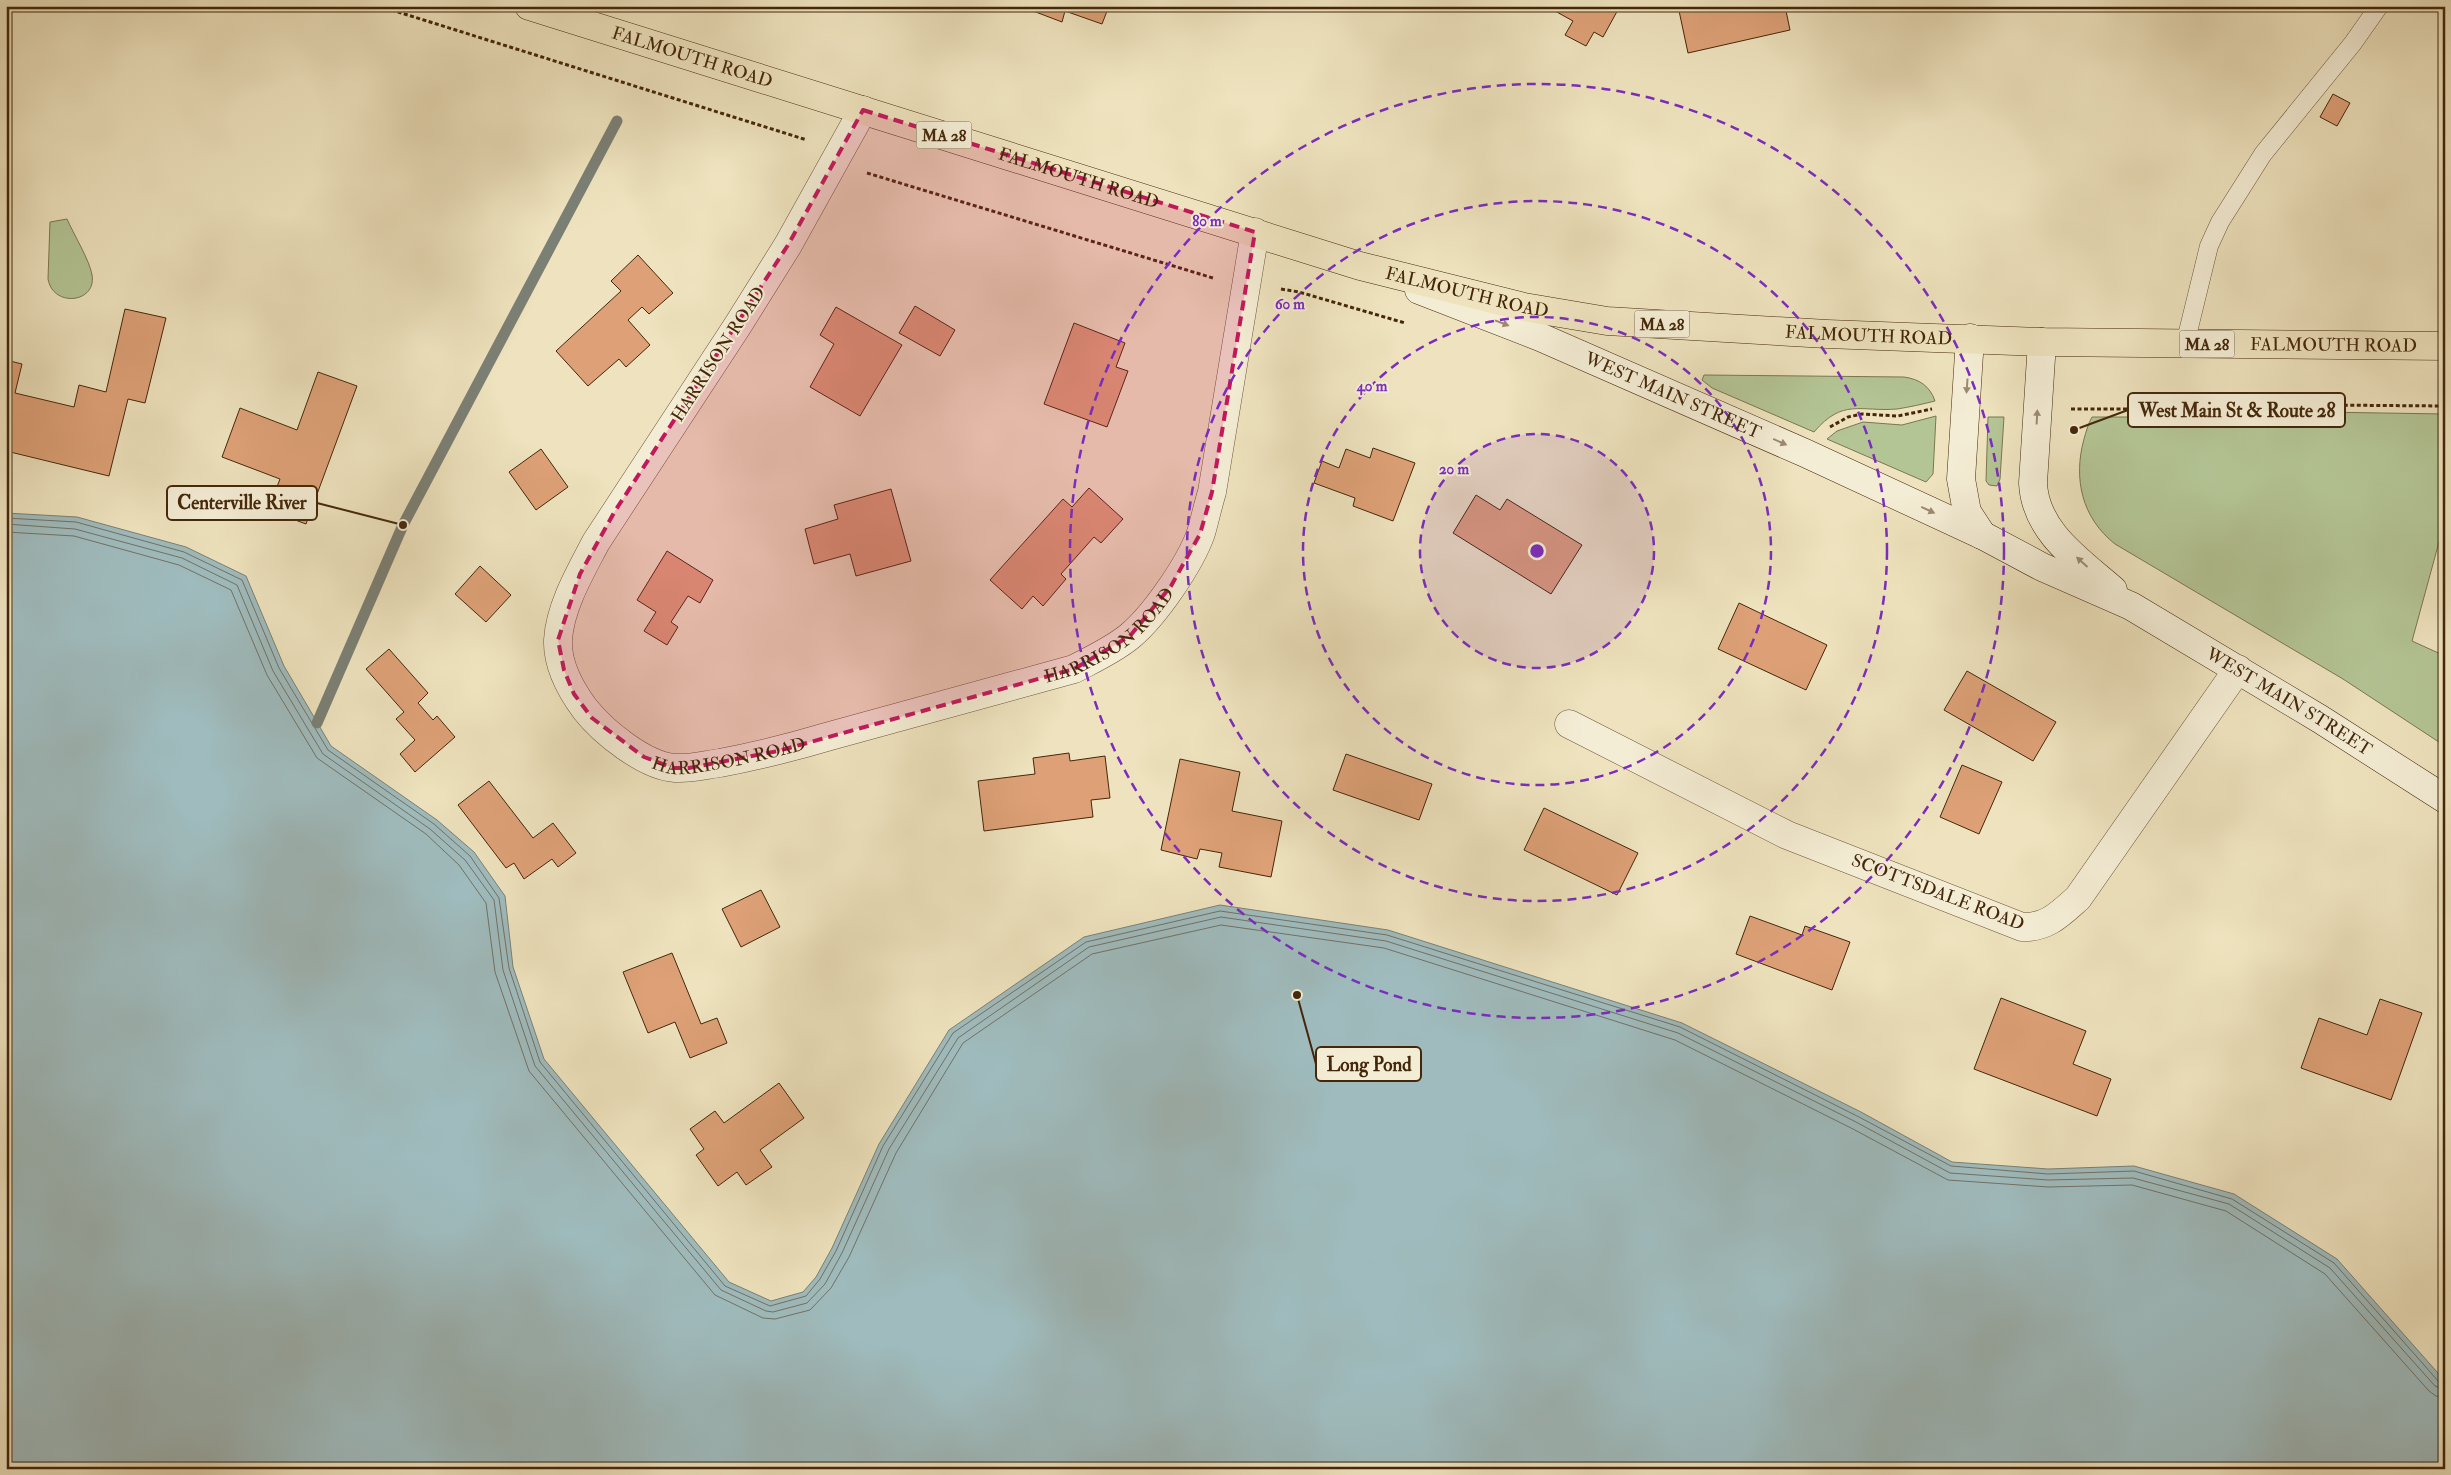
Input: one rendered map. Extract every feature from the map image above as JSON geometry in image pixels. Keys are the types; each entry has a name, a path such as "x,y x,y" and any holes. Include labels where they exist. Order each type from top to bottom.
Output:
{"main road":[{"name":"FALMOUTH ROAD","path":"529,6 1360,266 1524,307 1607,321 1827,334 2042,342 2445,346"}],"street":[{"name":"HARRISON ROAD","path":"863,110 788,244 738,325 596,542 565,611 558,640 564,670 574,694 592,718 620,742 657,763 673,768 689,768 778,751 1074,669 1105,654 1130,636 1152,613 1166,593 1200,534 1212,492 1255,232"},
{"name":"WEST MAIN STREET","path":"1360,266 1585,357 1805,453 1982,535 2042,568 2131,606 2238,669 2445,799"},
{"name":"WEST MAIN STREET","path":"1970,338 1961,479 1967,512 1982,535"},
{"name":"WEST MAIN STREET","path":"2042,342 2033,484 2035,502 2046,526 2064,546 2131,606"},
{"name":"SCOTTSDALE ROAD","path":"1569,724 1787,835 2022,927 2036,928 2047,924 2078,898 2238,669"}],"lane":[{"path":"2185,344 2209,246 2220,222 2263,154 2353,43 2379,6"}],"path":[{"path":"379,6 812,142"},
{"path":"858,171 1207,278"},
{"path":"2085,410 2208,404 2445,406"},
{"path":"1826,430 1838,422 1862,414 1898,416 1936,408"}],"highlighted area":[{"path":"863,110 1255,232 1212,492 1200,534 1171,586 1130,636 1074,669 778,751 689,768 673,768 644,757 592,718 574,694 564,670 558,640 580,574 615,511 788,245"}],"green space":[{"path":"67,219 85,255 92,275 92,284 88,292 74,298 65,298 58,295 48,279 50,222"},
{"path":"1704,375 1904,377 1914,379 1927,387 1935,401 1897,409 1853,409 1843,411 1834,414 1824,421 1814,432 1712,388 1702,380"},
{"path":"2194,410 2445,414 2445,520 2412,641 2445,656 2445,746 2343,679 2115,544 2095,522 2083,497 2080,483 2081,454 2088,425 2092,417 2141,417"},
{"path":"1936,416 1933,474 1926,482 1827,439 1837,431 1863,422 1902,425"},
{"path":"1988,417 2004,417 2000,479 1997,486 1989,485 1986,481"}],"water":[{"path":"6,513 77,517 186,547 246,576 284,666 331,746 437,820 474,852 505,896 513,967 544,1059 729,1282 771,1301 803,1292 816,1277 832,1248 879,1144 949,1030 1084,937 1220,905 1388,930 1682,1023 1861,1112 1952,1162 2048,1169 2134,1166 2234,1194 2337,1259 2445,1381 2445,1469 6,1469"}],"building":[{"path":"1020,6 1109,6 1102,24 1065,11 1062,22"},
{"path":"1546,6 1620,6 1603,37 1594,32 1586,46 1565,35 1573,21"},
{"path":"1678,6 1785,6 1790,30 1688,53"},
{"path":"2333,94 2350,103 2337,126 2320,117"},
{"path":"638,255 673,293 649,314 642,307 628,320 650,345 626,367 619,359 588,386 556,351 621,291 611,281"},
{"path":"915,306 955,330 940,356 899,333"},
{"path":"836,307 902,345 860,416 810,387 834,344 820,335"},
{"path":"125,309 166,318 145,403 128,399 109,476 6,451 8,417 6,417 6,360 22,364 15,393 74,407 79,385 106,392"},
{"path":"1074,323 1125,343 1116,367 1128,371 1107,427 1044,404"},
{"path":"318,372 357,386 306,524 268,510 280,479 222,457 240,408 297,430"},
{"path":"1373,448 1415,463 1393,521 1353,506 1355,498 1314,483 1322,461 1339,468 1346,449 1370,458"},
{"path":"541,449 568,487 536,510 509,472"},
{"path":"1089,488 1123,519 1101,543 1094,537 1061,574 1066,579 1043,606 1033,596 1022,609 990,580 1063,499 1072,507"},
{"path":"891,489 911,561 856,576 850,554 814,564 805,529 838,519 834,505"},
{"path":"1476,495 1500,510 1507,499 1582,545 1551,594 1453,533"},
{"path":"667,551 713,580 700,603 688,596 671,622 678,627 667,645 644,631 656,612 637,600"},
{"path":"480,566 511,595 486,622 455,594"},
{"path":"1739,603 1827,645 1806,690 1718,649"},
{"path":"389,649 428,693 418,703 433,720 437,716 455,737 415,772 400,754 415,740 396,719 404,712 366,669"},
{"path":"1967,671 2056,722 2033,761 1944,710"},
{"path":"1069,753 1070,761 1105,756 1110,798 1091,800 1093,817 984,831 978,781 1035,774 1033,758"},
{"path":"1346,754 1432,784 1419,820 1333,790"},
{"path":"1180,759 1240,772 1232,811 1282,821 1271,877 1219,867 1222,853 1200,849 1197,859 1161,850"},
{"path":"1962,765 2002,782 1979,834 1940,817"},
{"path":"489,781 533,838 553,823 576,853 558,867 552,859 524,879 514,863 506,868 458,805"},
{"path":"1544,808 1638,853 1617,895 1524,850"},
{"path":"761,890 780,927 741,947 722,909"},
{"path":"1750,916 1802,935 1805,926 1850,942 1832,990 1736,954"},
{"path":"672,953 701,1024 717,1018 727,1043 690,1058 675,1022 648,1033 623,972"},
{"path":"2001,998 2086,1031 2073,1064 2111,1079 2097,1116 1974,1069"},
{"path":"2380,999 2422,1013 2391,1100 2301,1068 2319,1018 2367,1035"},
{"path":"779,1083 804,1118 760,1150 772,1167 746,1185 737,1172 718,1186 696,1155 704,1149 690,1129 715,1111 724,1123"}],"waterway":[{"path":"317,723 403,525 617,121"}],"place":[{"name":"West Main St & Route 28","path":"2074,430"},
{"name":"Centerville River","path":"403,525"},
{"name":"Long Pond","path":"1297,995"}]}
